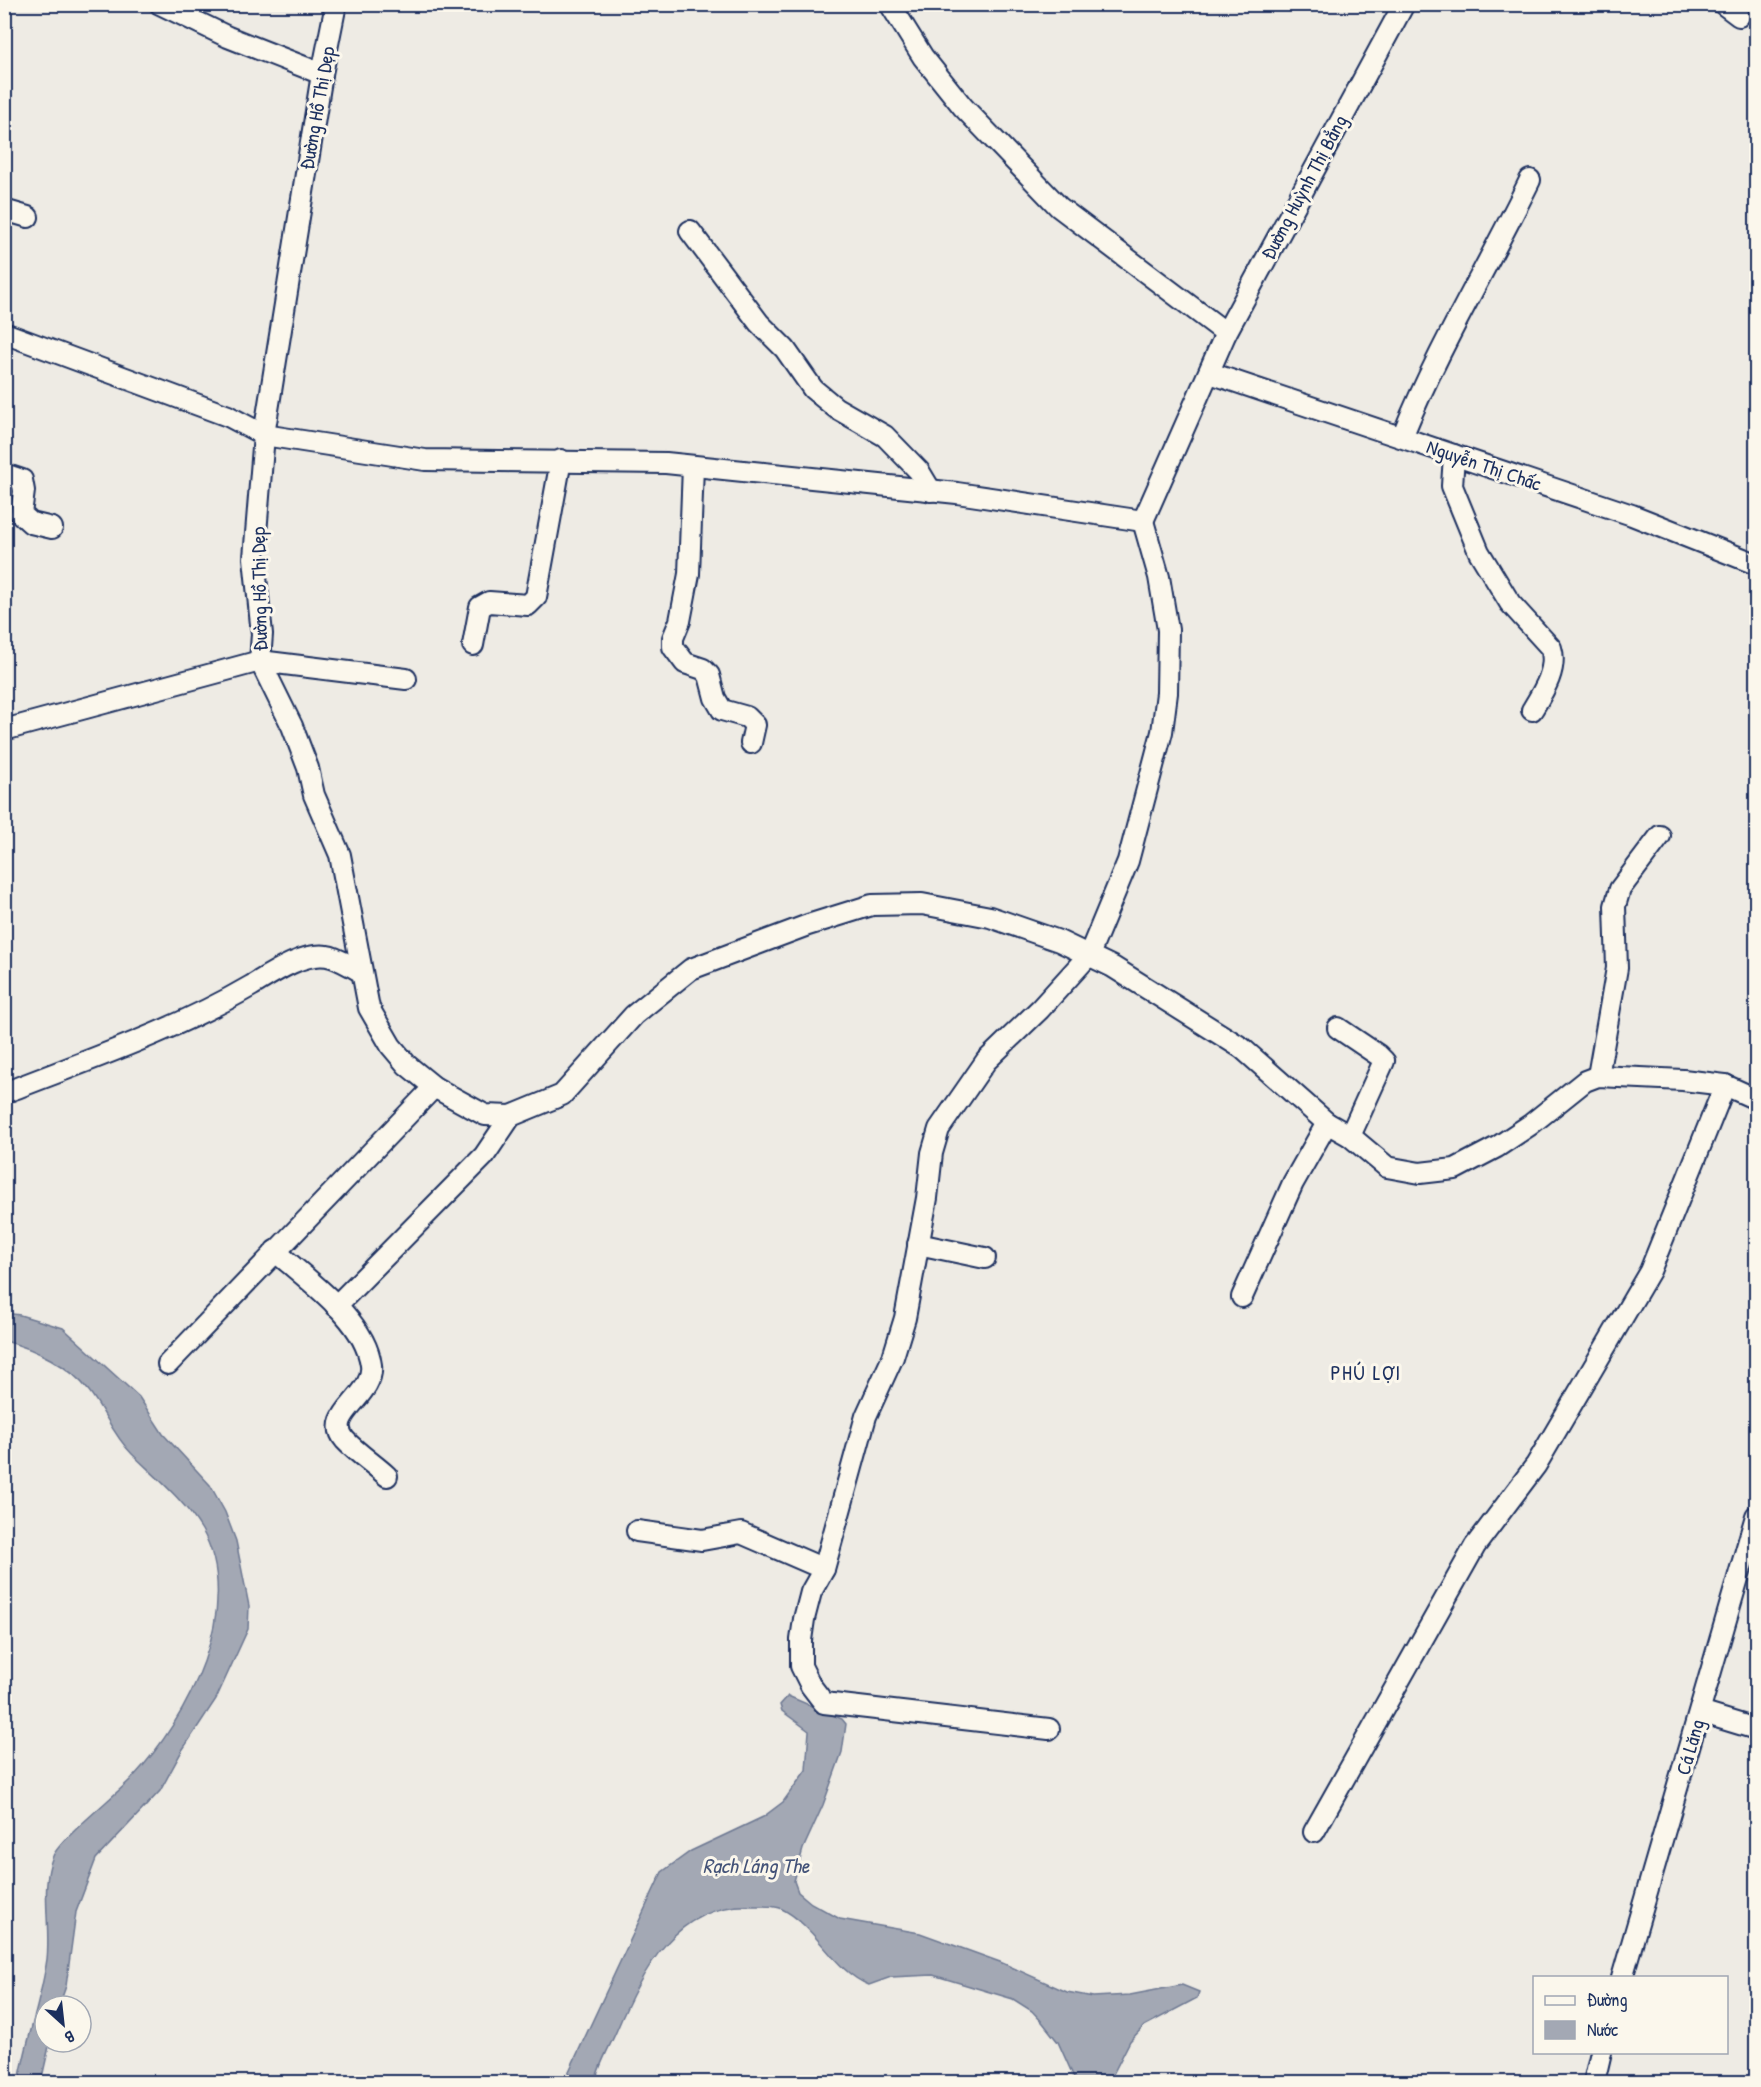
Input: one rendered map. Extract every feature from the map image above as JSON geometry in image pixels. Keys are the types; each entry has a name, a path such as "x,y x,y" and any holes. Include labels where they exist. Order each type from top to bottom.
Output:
{"street":[{"path":"160,4 228,37 322,74"},
{"name":"Đường Hồ Thị Dẹp","path":"336,4 322,74 264,435 254,558 262,634 260,660 292,726 308,768 314,795 340,855 360,971 369,1008 391,1046 407,1065 434,1087 485,1115 511,1116"},
{"path":"890,4 923,57 963,107 1059,207 1226,333"},
{"name":"Đường Huỳnh Thị Bẳng","path":"1143,521 1226,333 1404,4"},
{"path":"1402,437 1425,378 1498,246 1530,180"},
{"path":"4,210 28,217"},
{"path":"690,231 759,324 785,349 813,389 836,408 885,436 919,471 931,490"},
{"path":"4,333 228,416 264,435 425,460 561,460 693,466 931,490 1143,521 1159,577 1168,630 1167,693 1162,732 1128,861 1089,956 1040,1009 986,1061 939,1129 932,1153 927,1198 905,1318 892,1357 866,1416 824,1569 811,1592 801,1640 801,1666 824,1703 1049,1729"},
{"name":"Nguyễn Thị Chấc","path":"1210,373 1632,515 1756,564"},
{"path":"1454,455 1452,486 1479,552 1510,603 1551,648 1554,656 1551,673 1532,710"},
{"path":"473,645 480,607 489,602 528,604 536,597 561,460"},
{"path":"693,466 689,574 680,621 672,638 673,647 685,663 704,669 709,675 715,698 722,710 747,717 756,725 751,743"},
{"path":"4,474 22,480 24,491 21,514 27,521 52,528"},
{"path":"4,730 260,660 406,679"},
{"path":"1598,1076 1617,968 1615,906 1620,889 1660,836"},
{"path":"336,1306 484,1156 511,1116 562,1095 634,1015 691,969 808,925 872,905 922,904 990,917 1059,941 1113,967 1242,1048 1328,1123 1350,1136 1387,1167 1420,1173 1455,1169 1497,1147 1530,1125 1585,1081 1598,1076 1683,1080 1725,1085 1756,1100"},
{"path":"9,1091 173,1026 251,986 276,970 304,960 327,956 360,971"},
{"path":"1338,1028 1378,1054 1384,1061 1350,1136"},
{"path":"1314,1832 1475,1546 1536,1465 1650,1271 1725,1085"},
{"path":"168,1364 434,1087"},
{"path":"1242,1298 1293,1184 1328,1123"},
{"path":"918,1244 985,1258"},
{"path":"275,1251 336,1306 356,1328 371,1366 370,1382 360,1397 348,1406 339,1424 340,1431 345,1439 387,1476"},
{"name":"Cá Lăng","path":"1622,1976 1756,1516"},
{"path":"638,1531 702,1540 741,1533 824,1569"},
{"path":"1700,1713 1756,1729"},
{"path":"1594,2082 1601,2054"}],"water":[{"path":"5,1313 20,1315 63,1328 139,1397 163,1434 210,1485 225,1512 236,1541 249,1606 248,1629 216,1699 183,1749 160,1791 96,1859 76,1912 63,1994 40,1994 47,1959 46,1894 53,1856 77,1828 133,1777 173,1725 204,1661 214,1627 217,1593 214,1560 195,1519 170,1490 125,1446 95,1399 81,1382 51,1359 5,1341"},
{"name":"Rạch Láng The","path":"788,1696 842,1719 846,1724 842,1752 823,1805 803,1849 794,1881 798,1892 811,1903 840,1919 920,1933 1000,1962 1067,1992 1093,1997 1130,1995 1182,1985 1199,1992 1197,1998 1144,2026 1130,2041 1109,2082 1076,2082 1058,2042 1032,2011 1013,1999 933,1975 891,1977 869,1985 845,1969 804,1925 780,1908 763,1906 726,1908 703,1915 683,1928 650,1964 626,2009 595,2082 564,2082 662,1872 691,1851 763,1817 783,1802 806,1770 809,1731 782,1711 780,1705"},
{"path":"33,2020 33,2054 47,2054 41,2082 19,2082"}],"district":[{"name":"PHÚ LỢI","path":"1366,1373"}]}
